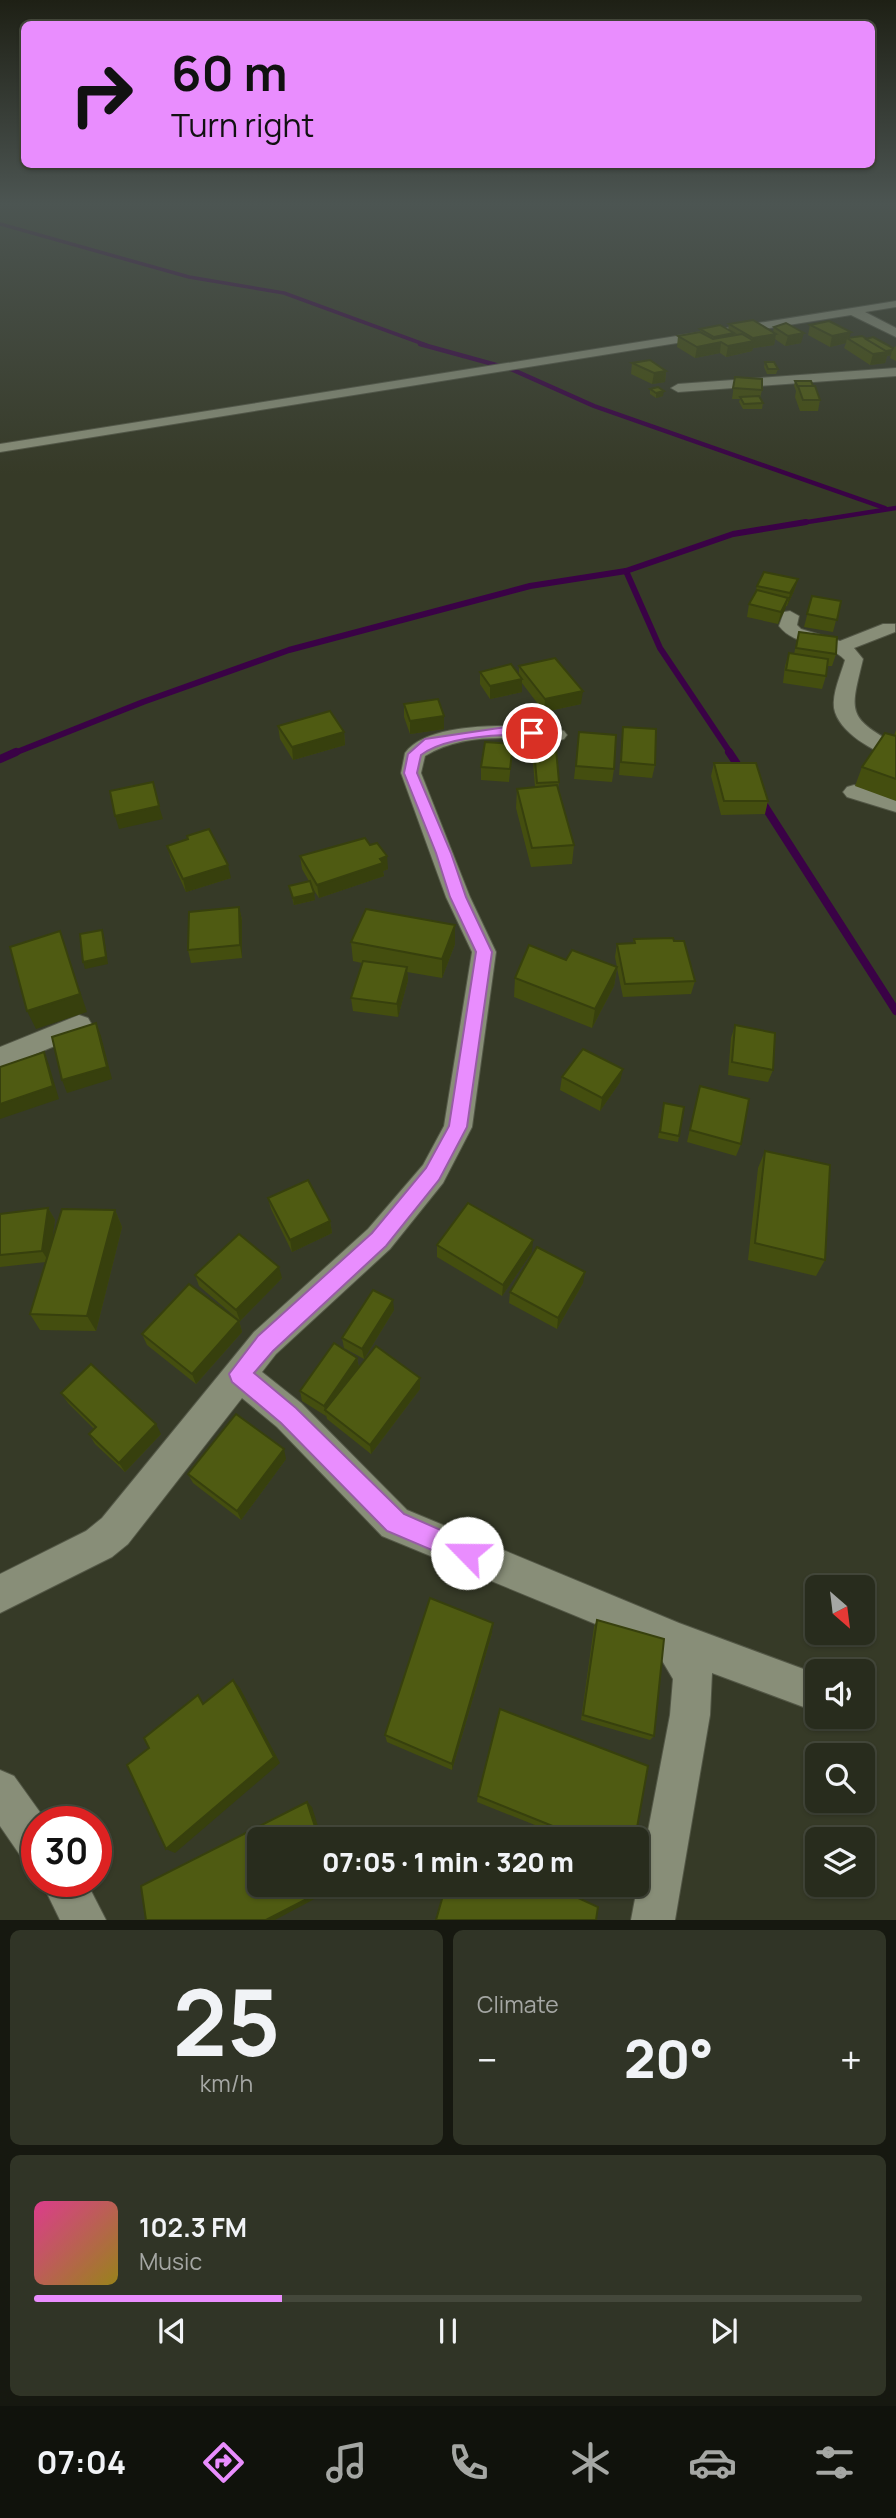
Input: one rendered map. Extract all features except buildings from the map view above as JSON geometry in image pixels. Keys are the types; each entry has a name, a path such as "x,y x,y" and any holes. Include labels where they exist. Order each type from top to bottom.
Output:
{"street":[{"path":"0,448 896,304"},
{"path":"853,310 896,333"},
{"path":"678,388 896,372"},
{"path":"790,616 788,626 793,632 841,647 854,659 843,708 848,718 860,730 896,752"},
{"path":"841,647 889,628"},
{"path":"0,1594 87,1550 115,1531 265,1343 379,1239 433,1174 458,1127 484,952 458,897 411,773 415,754 429,742 472,735 506,731 557,735"},
{"path":"854,792 896,805"},
{"path":"0,1058 79,1025"},
{"path":"239,1374 289,1415 396,1523 670,1639 805,1689"},
{"path":"653,1920 690,1715 693,1675 670,1639"},
{"path":"0,1790 21,1820"},
{"path":"71,1897 84,1920"}],"waterway":[{"path":"288,295 426,345"},
{"path":"420,344 511,369 594,406 885,508"},
{"path":"795,524 896,508"},
{"path":"626,571 733,534 806,522"},
{"path":"12,754 143,702 289,650 530,586 626,571"},
{"path":"626,571 660,648 731,754"},
{"path":"0,759 16,752"},
{"path":"729,752 741,770"},
{"path":"762,802 896,1011"}],"route":[{"path":"467,1553 396,1523 289,1415 239,1374 265,1343 379,1239 433,1174 458,1127 484,952 458,897 411,773 415,754 429,742 451,738 506,731 532,733"}]}
